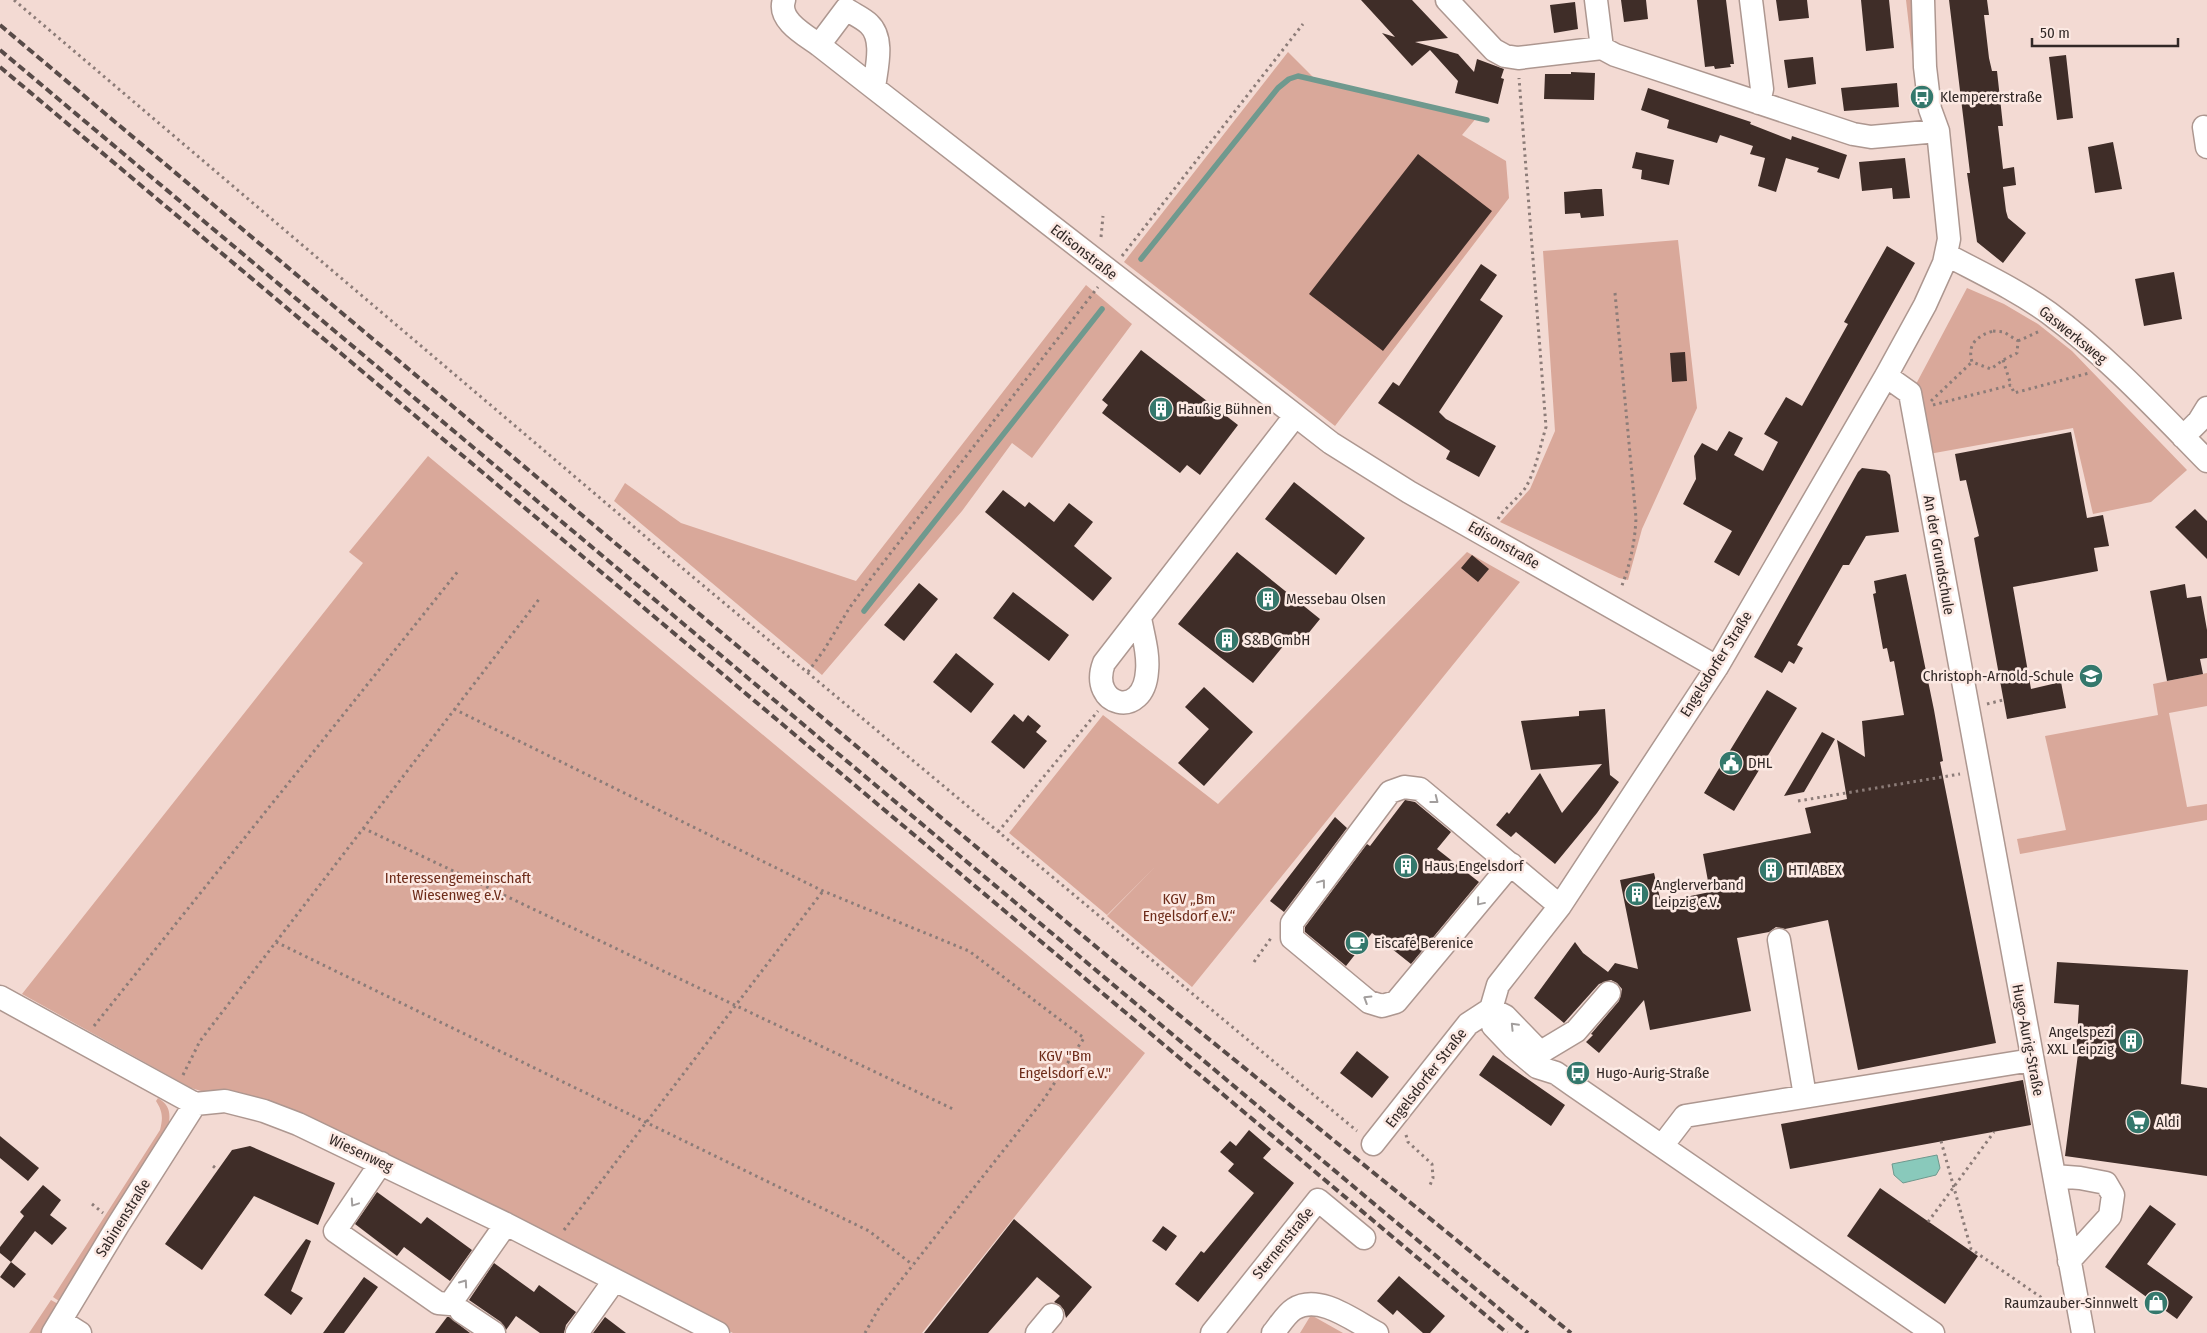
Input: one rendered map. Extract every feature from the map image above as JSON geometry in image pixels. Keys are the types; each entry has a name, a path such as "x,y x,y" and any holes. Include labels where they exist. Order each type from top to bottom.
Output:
{"street":[{"name":"Edisonstraße","path":"784,0 784,14 791,24 1331,443 1409,492 1717,667"},
{"path":"1447,0 1494,50 1505,56 1518,58 1602,48 1614,55 1853,134 1871,137 1938,131"},
{"path":"1596,0 1602,48"},
{"path":"1751,0 1762,89 1759,103"},
{"name":"Engelsdorfer Straße","path":"1373,1144 1468,1024 1491,1009 1498,986 1560,906 1717,667 1886,376 1925,305 1946,255 1949,239 1938,131 1943,118 1942,83 1929,20 1924,8"},
{"path":"818,45 846,10 869,24 875,32 878,45 874,88"},
{"name":"Gaswerksweg","path":"1946,255 2014,290 2048,313 2090,346 2207,462"},
{"name":"An der Grundschule","path":"1886,376 1910,393 1974,747"},
{"path":"2183,437 2199,421 2207,408"},
{"path":"1140,618 1148,671 1145,684 1138,696 1130,703 1120,703 1101,688 1099,675 1104,663 1295,416"},
{"name":"Hugo-Aurig-Straße","path":"1974,747 2082,1329"},
{"path":"1512,864 1396,1002 1382,1006 1369,1002 1292,938 1292,923 1390,792 1404,787 1420,789 1512,864 1560,906"},
{"path":"1779,940 1805,1096"},
{"path":"1541,1052 1576,1031 1609,993"},
{"path":"0,997 195,1104"},
{"path":"1491,1009 1505,1016 1550,1062 1556,1073"},
{"path":"1491,1009 1493,1026 1537,1067 1556,1073 1933,1333"},
{"path":"1662,1146 1685,1116 2032,1060"},
{"name":"Wiesenweg","path":"195,1104 225,1101 264,1111 298,1124 506,1224 718,1333"},
{"name":"Sabinenstraße","path":"57,1327 115,1230 195,1104"},
{"path":"382,1163 335,1231 438,1303 450,1304 506,1224"},
{"path":"2054,1176 2106,1183 2113,1195 2110,1216 2069,1261"},
{"name":"Sternenstraße","path":"1212,1333 1318,1200 1364,1238"},
{"path":"577,1333 614,1281"},
{"path":"1273,1333 1292,1310 1305,1304 1322,1305 1377,1333"},
{"path":"461,1311 494,1333"},
{"path":"1038,1333 1052,1314"},
{"path":"57,1327 80,1333"}],"path":[{"path":"14,0 419,345 998,832 1373,1144"},
{"path":"1110,272 1303,24"},
{"path":"1488,536 1504,508 1525,488 1536,463 1546,427 1518,58"},
{"path":"808,672 872,577 1096,290"},
{"path":"1613,608 1627,574 1635,541 1636,518 1615,293"},
{"path":"1993,331 2004,332 2018,341 2017,353 1991,369 1972,362 1971,346 1979,336 1993,331"},
{"path":"2003,360 2014,393 2088,373 2106,362"},
{"path":"1972,362 1926,406 2011,385"},
{"path":"82,1042 459,570"},
{"path":"174,1094 200,1041 540,598"},
{"path":"998,832 1109,696"},
{"path":"454,709 823,891 969,951 1084,1038 1044,1099 879,1308 865,1333"},
{"path":"1798,801 1978,771"},
{"path":"363,828 954,1109"},
{"path":"551,1248 823,891"},
{"path":"276,942 869,1231 913,1265"},
{"path":"1408,1127 1406,1135 1408,1142 1432,1164 1433,1178 1430,1185"},
{"path":"1928,1222 1994,1132"},
{"path":"1941,1141 1971,1249 2082,1329"},
{"path":"213,1166 218,1170"}],"green space":[{"path":"1906,0 1912,0 1919,60 1913,61"},
{"path":"1288,52 1315,79 1478,116 1462,135 1506,161 1509,198 1335,426 1124,262"},
{"path":"1678,240 1697,408 1642,529 1628,580 1619,578 1500,522 1530,489 1555,431 1543,251"},
{"path":"1086,285 1132,324 1032,458 1012,443 962,511 822,675 614,501 625,483 681,523 856,581"},
{"path":"1967,288 2004,304 2038,324 2072,351 2187,470 2151,502 2093,514 2073,428 1929,454 1915,386"},
{"name":"Interessengemeinschaft Wiesenweg e.V.","path":"428,456 1145,1053 922,1333 733,1333 335,1131 191,1088 22,994 363,563 349,552"},
{"name":"KGV „Bm Engelsdorf e.V.“","path":"1467,552 1520,582 1192,987 1107,916 1155,867 1107,915 1009,833 1103,715 1218,804"},
{"path":"2207,673 2207,706 2169,713 2187,807 2207,804 2207,820 2020,854 2017,839 2066,830 2045,736 2158,715 2153,684"},
{"path":"158,1098 169,1110 168,1127 62,1303 53,1297 160,1130 162,1115 156,1101"},
{"path":"51,1300 60,1305 43,1333 29,1333"},
{"path":"1311,1315 1343,1333 1300,1333"}],"water":[{"path":"1937,1155 1940,1168 1936,1175 1903,1183 1894,1175 1892,1164"}],"building":[{"path":"1361,0 1412,0 1448,38 1415,42 1458,54 1474,72 1477,59 1504,69 1501,78 1504,79 1498,104 1455,93 1458,81 1430,50 1412,66 1382,33 1395,37"},
{"path":"1621,0 1646,0 1648,19 1624,22"},
{"path":"1697,0 1726,0 1734,64 1730,64 1731,67 1715,69 1714,66 1705,67"},
{"path":"1776,0 1807,0 1809,18 1779,21"},
{"path":"1861,0 1889,0 1894,48 1866,51"},
{"path":"1949,0 1987,0 1989,15 1984,15 1992,71 1997,71 2003,126 1998,126 2003,169 2014,167 2016,185 2003,187 2006,211 2008,218 2026,233 2003,263 1977,242 1967,173 1970,173"},
{"path":"1575,2 1578,29 1554,33 1550,5"},
{"path":"2066,55 2073,118 2057,120 2049,57"},
{"path":"1813,57 1816,84 1788,88 1784,60"},
{"path":"1571,72 1595,73 1594,100 1544,99 1545,74 1571,74"},
{"path":"1897,83 1899,107 1844,111 1841,88"},
{"path":"1648,88 1751,122 1750,124 1791,140 1792,136 1847,155 1839,179 1817,172 1819,168 1786,158 1776,192 1758,186 1765,158 1750,154 1753,146 1720,135 1717,143 1667,128 1669,120 1641,110"},
{"path":"2113,142 2122,189 2095,193 2088,147"},
{"path":"1636,152 1674,160 1669,185 1641,179 1642,170 1632,168"},
{"path":"1418,154 1492,211 1383,351 1309,294"},
{"path":"1905,158 1910,198 1893,199 1892,188 1862,191 1859,162"},
{"path":"1602,189 1604,216 1581,218 1580,213 1565,214 1564,192"},
{"path":"1887,246 1915,263 1739,576 1714,562 1732,531 1683,504 1696,479 1694,456 1702,443 1717,451 1729,431 1743,438 1734,455 1763,471 1778,442 1764,434 1786,397 1802,406 1848,324 1844,322"},
{"path":"1481,264 1497,275 1480,300 1503,316 1439,412 1446,419 1496,446 1479,477 1446,459 1450,451 1378,403 1393,382 1399,386"},
{"path":"2174,272 2182,319 2144,326 2135,279"},
{"name":"Haußig Bühnen","path":"1141,350 1238,425 1200,475 1187,465 1180,473 1102,413 1108,405 1102,400"},
{"path":"1685,352 1687,381 1672,382 1670,353"},
{"path":"2071,432 2087,518 2103,515 2109,546 2094,548 2098,571 2013,587 2031,689 2061,682 2066,708 2007,719 1974,538 1979,536 1966,480 1960,481 1955,454"},
{"path":"1862,468 1886,471 1890,475 1899,532 1866,536 1849,565 1843,565 1797,645 1803,648 1794,664 1789,661 1782,673 1754,657"},
{"path":"1294,482 1365,538 1336,575 1265,519"},
{"path":"1003,490 1025,507 1029,502 1054,522 1069,503 1093,522 1074,546 1112,578 1093,601 985,512"},
{"path":"2195,509 2207,521 2207,559 2175,527"},
{"path":"1237,552 1320,619 1298,646 1289,639 1253,683 1178,624"},
{"path":"1472,555 1489,569 1478,582 1461,568"},
{"path":"1906,574 1934,710 1943,761 1940,762 1996,1043 1858,1070 1828,920 1785,929 1776,927 1769,932 1737,938 1751,1011 1650,1030 1644,1000 1599,1053 1586,1042 1619,1001 1622,989 1617,983 1611,980 1599,984 1564,1023 1534,998 1575,942 1583,953 1608,972 1615,963 1638,969 1620,880 1654,873 1661,902 1710,892 1703,854 1811,833 1805,808 1847,799 1837,740 1865,757 1862,721 1904,715 1894,661 1890,662 1887,648 1883,649 1873,594 1876,593 1874,581"},
{"path":"919,583 938,599 904,641 884,625"},
{"path":"2185,584 2187,598 2201,596 2207,630 2207,658 2200,659 2203,674 2167,681 2150,591"},
{"path":"1013,592 1069,635 1049,661 993,618"},
{"path":"956,653 994,684 971,713 933,682"},
{"path":"1204,687 1253,732 1204,786 1178,763 1209,729 1185,707"},
{"path":"1767,690 1797,708 1734,811 1704,793"},
{"path":"1605,709 1610,775 1619,782 1597,813 1555,864 1516,832 1511,837 1496,825 1507,812 1509,814 1540,773 1562,813 1602,764 1531,770 1521,721 1579,716 1579,711"},
{"path":"1014,714 1023,722 1028,715 1041,726 1036,732 1047,741 1024,769 991,742"},
{"path":"1822,732 1835,739 1804,792 1784,796"},
{"name":"Haus Engelsdorf","path":"1405,800 1415,802 1451,832 1437,849 1479,882 1411,964 1372,933 1346,966 1305,932 1305,927 1367,844 1370,846"},
{"path":"1335,817 1347,828 1284,912 1270,901"},
{"path":"2057,962 2188,970 2181,1084 2207,1088 2207,1176 2065,1156 2078,1054 2076,1054 2079,1005 2054,1003"},
{"path":"1357,1051 1389,1077 1372,1098 1340,1073"},
{"path":"1493,1055 1565,1105 1551,1126 1479,1075"},
{"path":"2023,1080 2031,1125 1790,1169 1781,1124"},
{"path":"1249,1130 1271,1149 1263,1158 1294,1183 1198,1302 1175,1284 1201,1251 1204,1253 1254,1193 1228,1171 1234,1164 1220,1152 1230,1141 1236,1146"},
{"path":"0,1136 39,1168 28,1181 0,1158"},
{"path":"250,1146 335,1183 318,1225 254,1196 202,1270 165,1244 232,1150"},
{"path":"43,1185 61,1200 50,1215 67,1228 52,1245 35,1231 11,1262 0,1253 0,1247 24,1216 20,1212"},
{"path":"1880,1188 1978,1256 1945,1304 1847,1236"},
{"path":"377,1192 421,1224 427,1217 472,1250 450,1281 404,1247 397,1256 355,1224"},
{"path":"2150,1205 2176,1224 2147,1264 2193,1297 2177,1319 2105,1267"},
{"path":"1014,1219 1092,1287 1066,1318 1064,1310 1054,1302 1060,1296 1037,1277 988,1333 924,1333"},
{"path":"1163,1226 1177,1236 1166,1251 1152,1241"},
{"path":"306,1239 311,1241 291,1291 303,1298 291,1315 264,1295"},
{"path":"11,1262 26,1274 14,1288 0,1277"},
{"path":"494,1263 534,1292 539,1285 576,1312 566,1325 564,1333 540,1333 516,1316 506,1330 501,1322 469,1300"},
{"path":"1399,1276 1445,1316 1430,1333 1423,1333 1397,1310 1393,1315 1377,1301"},
{"path":"364,1277 378,1287 344,1333 323,1333"},
{"path":"447,1317 449,1317 470,1333 435,1333"},
{"path":"605,1317 626,1333 593,1333"}],"waterway":[{"path":"1141,259 1278,88 1289,79 1298,76 1487,120"},
{"path":"864,611 1102,309"}],"railway":[{"path":"0,25 1130,975 1571,1333"},
{"path":"0,50 1528,1333"},
{"path":"0,67 1507,1333"}],"place":[{"name":"Klempererstraße","path":"1922,97"},
{"name":"Haußig Bühnen","path":"1161,409"},
{"name":"Messebau Olsen","path":"1268,599"},
{"name":"S&B GmbH","path":"1227,640"},
{"name":"Christoph-Arnold-Schule","path":"2091,676"},
{"name":"DHL","path":"1731,763"},
{"name":"Haus Engelsdorf","path":"1406,866"},
{"name":"HTI ABEX","path":"1771,870"},
{"name":"Anglerverband Leipzig e.V.","path":"1637,894"},
{"name":"Eiscafé Berenice","path":"1357,943"},
{"name":"Angelspezi XXL Leipzig","path":"2131,1041"},
{"name":"Hugo-Aurig-Straße","path":"1578,1073"},
{"name":"Aldi","path":"2138,1122"},
{"name":"Raumzauber-Sinnwelt","path":"2156,1303"}],"park label":[{"name":"KGV \"Bm Engelsdorf e.V.\"","path":"1065,1064"}]}
